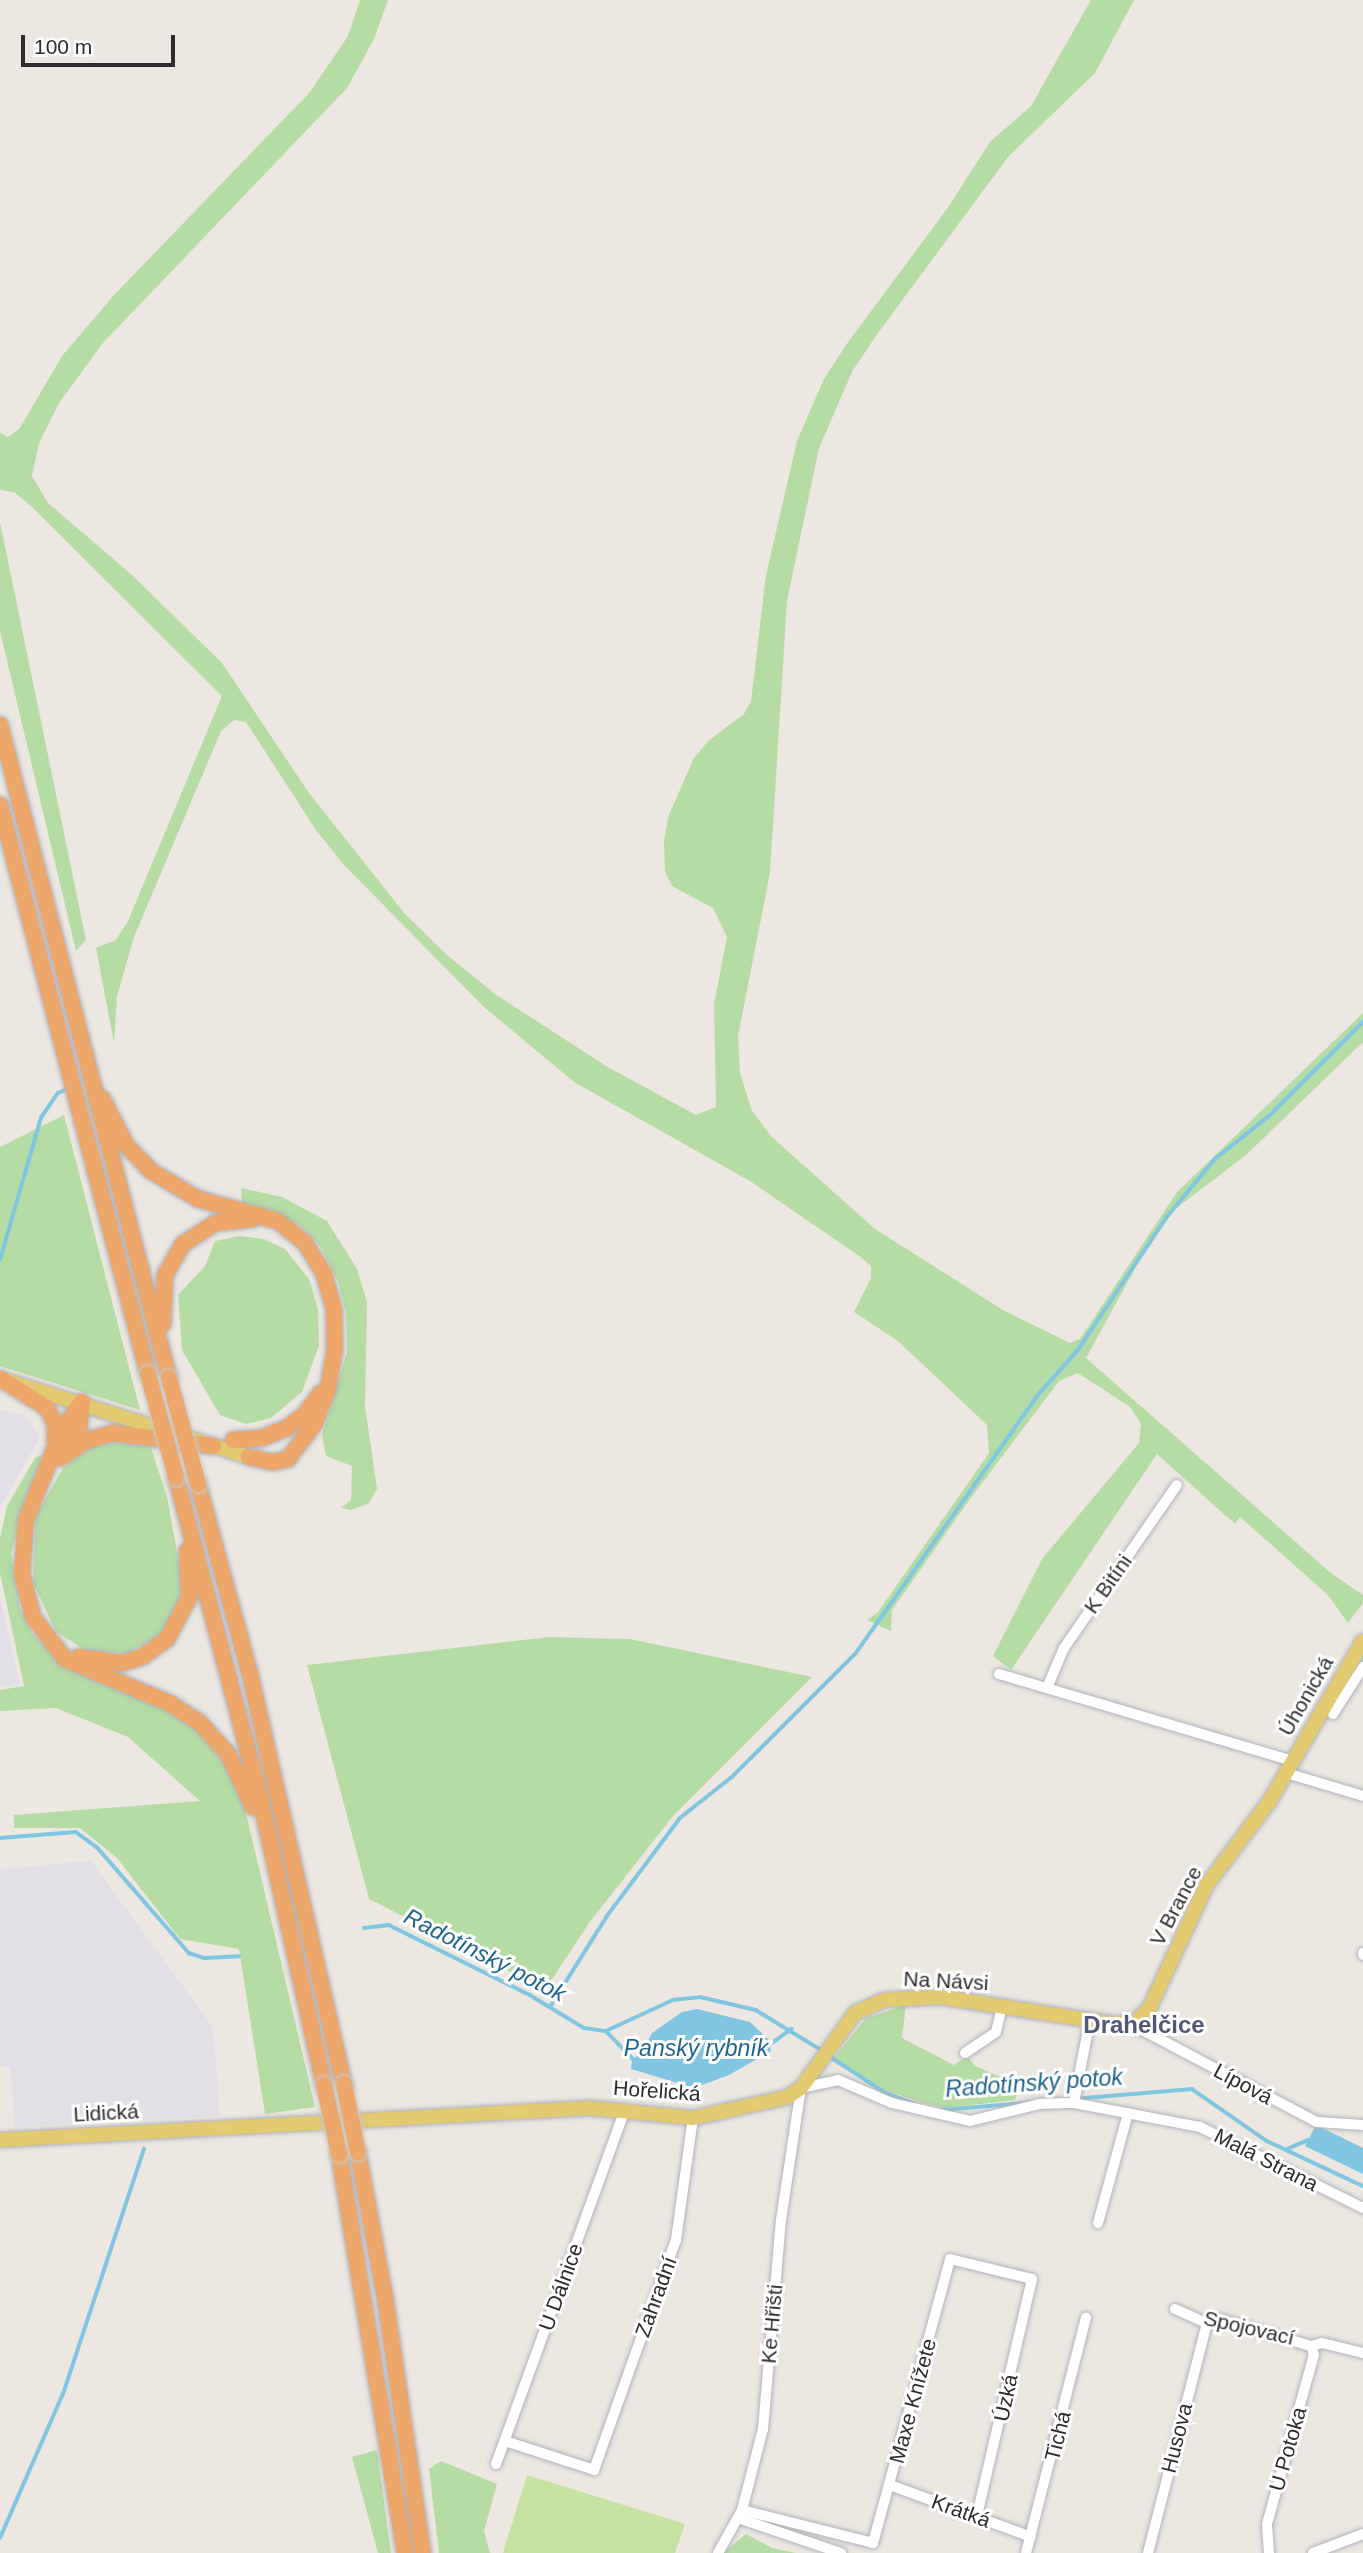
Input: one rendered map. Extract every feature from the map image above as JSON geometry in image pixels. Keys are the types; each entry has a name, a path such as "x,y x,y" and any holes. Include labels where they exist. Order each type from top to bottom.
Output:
{"highway":[{"path":"0,725 77,1034 250,1674 358,2153 389,2323 423,2553"},
{"path":"0,805 273,1854 339,2154 405,2553"},
{"path":"77,1034 109,1115 142,1163 186,1194 268,1216 295,1233 314,1255 327,1284 335,1318 335,1355 326,1398 300,1448 278,1462 249,1457"},
{"path":"169,1378 161,1298 169,1267 183,1244 202,1228 229,1219 261,1220 295,1233"},
{"path":"233,1440 270,1435 300,1419 319,1396 335,1355"},
{"path":"0,1378 47,1408 55,1424 58,1451"},
{"path":"82,1402 79,1429 58,1451 34,1496 24,1533 22,1574 28,1604 48,1640 71,1663 171,1704 208,1730 234,1765 273,1854"},
{"path":"58,1451 113,1433 213,1446"},
{"path":"48,1640 84,1659 111,1664 142,1657 174,1630 187,1605 190,1580 176,1476"}],"main road":[{"path":"0,1378 157,1425 249,1457"},
{"path":"157,1425 233,1440"},
{"name":"Úhonická","path":"1289,1767 1363,1641"},
{"name":"V Brance","path":"1129,2023 1149,2009 1206,1886 1251,1830 1289,1767"},
{"name":"Na Návsi","path":"801,2088 855,2013 884,2000 940,1997 1129,2023"},
{"name":"Hořelická","path":"213,2128 590,2108 693,2118 743,2110 801,2088"},
{"name":"Lidická","path":"0,2140 213,2128"}],"street":[{"name":"K Bitíni","path":"1046,1688 1064,1648 1177,1485"},
{"path":"1333,1714 1363,1667"},
{"path":"999,1674 1289,1767 1363,1796"},
{"path":"965,2053 996,2032 1002,2005"},
{"path":"1075,2097 1090,2019"},
{"name":"Lípová","path":"1129,2023 1317,2122 1363,2125"},
{"name":"Malá Strana","path":"801,2088 838,2080 892,2103 970,2121 1075,2097 1128,2113 1221,2135 1363,2208"},
{"name":"Ke Hřišti","path":"718,2553 740,2514 763,2429 781,2220 801,2088"},
{"name":"U Dálnice","path":"496,2464 625,2110"},
{"path":"1098,2223 1128,2113"},
{"name":"Zahradní","path":"505,2441 594,2470 676,2240 693,2118"},
{"name":"Maxe Knížete","path":"740,2514 873,2543 950,2259"},
{"name":"Úzká","path":"950,2259 1032,2279 977,2516"},
{"name":"Spojovací","path":"1175,2309 1207,2323 1219,2319 1363,2353"},
{"name":"Tichá","path":"1026,2553 1086,2318"},
{"name":"Husova","path":"1148,2553 1207,2323"},
{"name":"U Potoka","path":"1269,2553 1267,2524 1317,2344"},
{"name":"Krátká","path":"890,2485 1031,2537"},
{"path":"740,2514 841,2553"},
{"path":"1313,2553 1363,2534"},
{"path":"1336,2553 1348,2539"}],"shaded area":[{"path":"0,1410 27,1416 40,1437 0,1508"},
{"path":"0,1596 20,1685 0,1687"},
{"path":"91,1861 213,2027 220,2116 15,2127 10,2067 0,2067 0,1869"}],"green space":[{"path":"360,0 388,0 374,39 347,88 103,343 59,403 39,443 32,476 48,503 132,575 222,663 309,793 405,914 447,955 495,994 606,1066 696,1115 716,1107 714,1004 727,937 713,908 672,886 665,871 664,842 668,817 694,758 708,741 744,714 751,701 766,575 797,441 824,379 846,345 949,206 990,142 1031,106 1091,0 1134,0 1095,73 1008,157 878,333 853,370 819,448 787,601 770,873 738,1036 740,1073 752,1111 772,1137 875,1229 1003,1310 1070,1343 1080,1339 1177,1192 1363,1013 1363,1042 1246,1155 1174,1210 1137,1265 1086,1358 1332,1574 1363,1595 1363,1603 1348,1623 1328,1595 1240,1517 1235,1524 1157,1454 1011,1670 993,1656 1042,1559 1139,1443 1141,1424 1130,1407 1078,1373 1059,1381 970,1499 892,1610 891,1631 867,1620 878,1612 989,1453 987,1425 898,1341 854,1312 871,1278 871,1266 862,1258 750,1181 574,1082 484,1007 343,864 316,830 246,722 234,720 221,731 134,937 117,996 114,1043 96,948 116,940 128,921 222,696 32,507 14,492 0,490 0,433 8,437 20,428 62,356 115,294 310,92 348,36"},
{"path":"0,522 86,940 76,951 0,631"},
{"path":"64,1115 140,1410 0,1366 0,1147"},
{"path":"241,1188 282,1197 327,1221 357,1269 367,1302 365,1406 377,1489 368,1504 351,1510 341,1508 351,1500 352,1466 326,1456 322,1435 347,1352 346,1314 338,1281 320,1246 301,1227 274,1211 242,1203"},
{"path":"239,1236 264,1239 285,1249 309,1279 318,1309 319,1346 302,1392 271,1418 246,1424 220,1415 182,1350 178,1295 205,1266 215,1241"},
{"path":"98,1442 150,1445 167,1497 184,1590 165,1633 128,1653 89,1652 56,1632 33,1582 36,1515 63,1468"},
{"path":"43,1454 11,1553 20,1608 32,1633 60,1662 180,1715 211,1742 242,1796 315,2107 265,2114 239,1949 180,1939 117,1858 80,1828 14,1828 14,1815 200,1801 128,1737 56,1708 0,1711 0,1690 24,1686 0,1573 0,1539 7,1506 35,1458"},
{"path":"549,1637 630,1639 812,1677 673,1816 589,1923 543,1993 499,1965 369,1899 307,1665"},
{"path":"906,2005 902,2038 954,2065 967,2056 975,2066 1020,2085 1015,2100 945,2108 882,2089 834,2058 866,2018"},
{"path":"377,2450 391,2553 378,2553 352,2457"},
{"path":"441,2461 497,2484 484,2531 490,2553 439,2553 429,2469"},
{"path":"527,2475 685,2524 675,2553 503,2553"},
{"path":"746,2534 772,2548 796,2553 723,2553"}],"water":[{"name":"Panský rybník","path":"697,2009 750,2022 768,2039 771,2051 729,2075 694,2088 631,2069 632,2059 641,2054 652,2033 682,2012"},
{"path":"1316,2125 1363,2148 1363,2174 1305,2146"}],"waterway":[{"path":"550,2007 607,1916 680,1818 732,1777 856,1653 1039,1394 1078,1350 1166,1218 1215,1159 1269,1116 1363,1022"},
{"path":"0,1260 41,1118 58,1093 68,1089"},
{"name":"Radotínský potok","path":"0,1838 76,1832 97,1847 189,1953 204,1958 239,1956"},
{"name":"Radotínský potok","path":"364,1928 389,1925 530,1995 584,2028 606,2031 673,2000 700,1997 756,2010 823,2051"},
{"path":"768,2046 791,2029"},
{"path":"606,2031 636,2062"},
{"name":"Radotínský potok","path":"829,2056 886,2093 914,2103"},
{"name":"Radotínský potok","path":"942,2110 1192,2089 1267,2141 1363,2186"},
{"path":"1287,2149 1308,2140"},
{"path":"0,2538 63,2394 144,2149"}],"district":[{"name":"Drahelčice","path":"1144,2025"}]}
